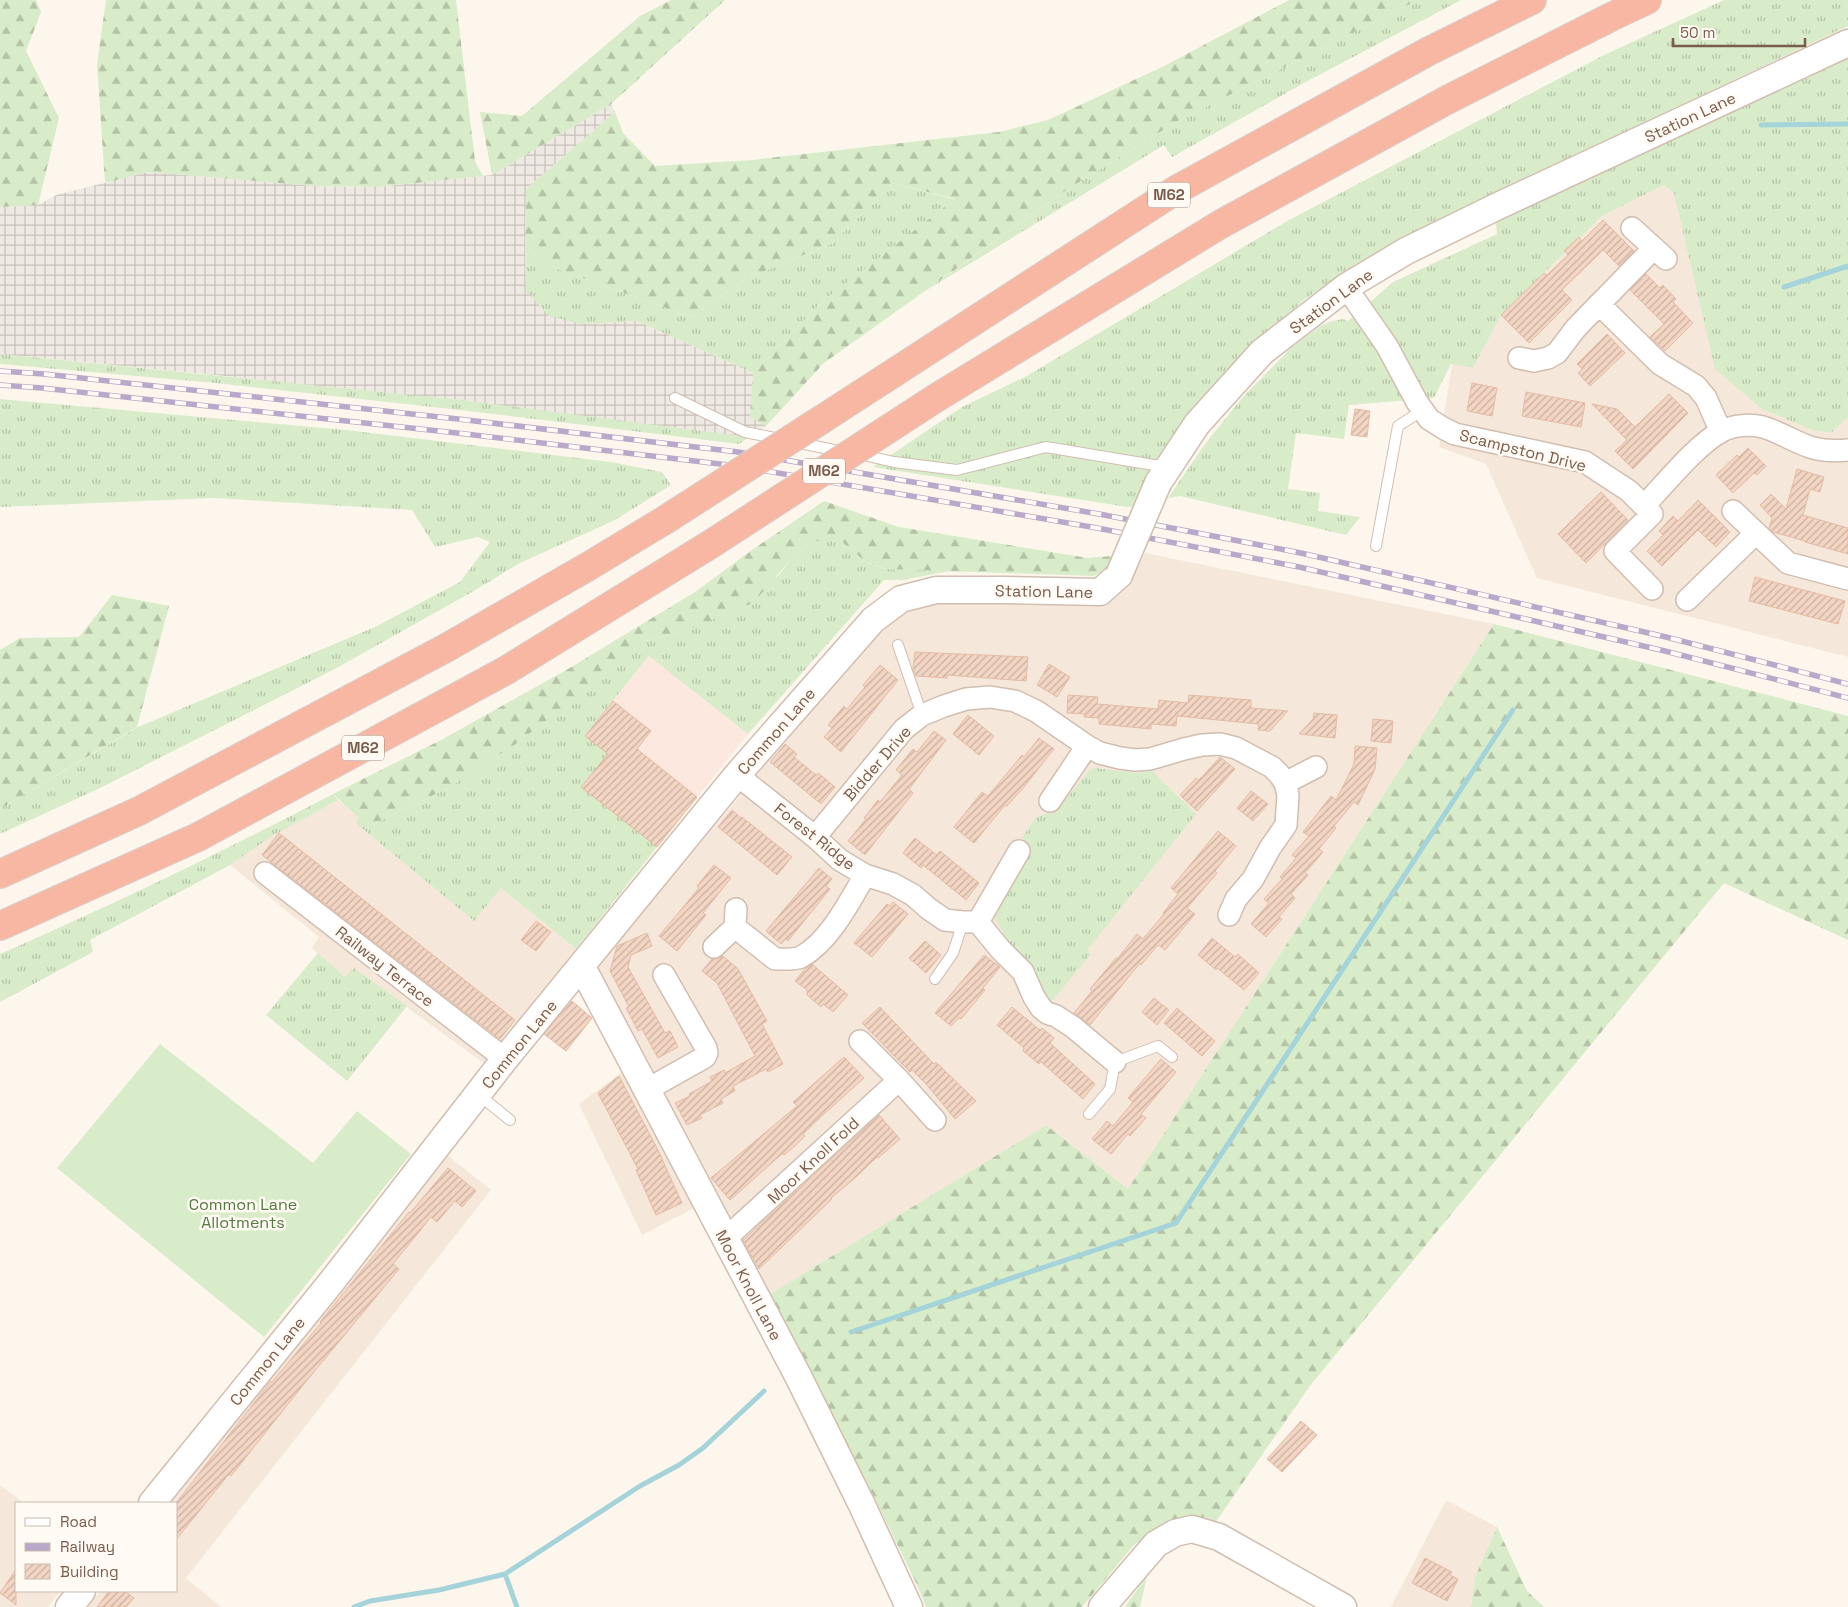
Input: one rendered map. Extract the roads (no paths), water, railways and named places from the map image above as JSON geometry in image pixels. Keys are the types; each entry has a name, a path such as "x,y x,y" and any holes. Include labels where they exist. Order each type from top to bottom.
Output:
{"highway":[{"name":"M62","path":"0,874 139,810 446,648 665,520 1176,190 1429,51 1532,0"},
{"name":"M62","path":"0,926 198,837 506,671 711,544 936,398 1221,224 1447,100 1648,0"}],"street":[{"name":"Station Lane","path":"901,599 936,590 1100,592 1120,575 1163,476 1198,424 1262,352 1346,286 1406,251 1482,214 1848,42"},
{"path":"1519,359 1534,361 1548,358 1557,353 1576,328 1599,304 1660,254 1632,228"},
{"name":"Scampston Drive","path":"1346,286 1387,346 1422,410 1430,419 1455,434 1585,462 1628,491 1648,510"},
{"path":"1599,304 1660,364 1696,386 1706,398 1721,432"},
{"path":"1652,589 1615,551 1686,462 1721,432 1733,426 1763,427 1813,448 1833,451 1848,450"},
{"path":"1734,511 1788,562 1848,579"},
{"path":"1686,600 1756,533"},
{"name":"Common Lane","path":"153,1502 329,1285 505,1059 737,775 872,620 901,599"},
{"name":"Bidder Drive","path":"815,837 904,729 922,715 966,699 990,697 1015,701 1036,712 1100,753 1136,760 1150,759 1193,747 1220,744 1236,748 1272,766 1284,783"},
{"path":"1050,801 1087,746"},
{"path":"1229,915 1236,899 1253,879 1270,848 1286,825 1288,795 1284,783 1316,767"},
{"name":"Forest Ridge","path":"737,775 815,837 840,860 865,875 893,884 913,895 945,920 970,922"},
{"path":"1019,851 970,922 1015,962 1023,972 1041,1008 1073,1027 1115,1062"},
{"name":"Railway Terrace","path":"265,873 505,1059"},
{"path":"714,947 735,918 775,959 800,958 828,932 846,908 865,875"},
{"name":"Moor Knoll Lane","path":"582,967 798,1376 861,1503 909,1607"},
{"path":"648,1089 705,1057 707,1053 706,1048 664,975"},
{"path":"860,1040 935,1120"},
{"name":"Moor Knoll Fold","path":"725,1239 899,1080"},
{"path":"1102,1607 1156,1544 1175,1533 1192,1529 1219,1537 1343,1607"},
{"path":"69,1607 81,1592"}],"lane":[{"path":"675,398 745,432 894,462 957,470 1046,447 1163,476"},
{"path":"1376,546 1398,426 1422,410"},
{"path":"898,645 922,715"},
{"path":"935,979 953,953 970,922"},
{"path":"1089,1114 1110,1089 1115,1062 1158,1046 1172,1057"},
{"path":"478,1095 510,1120"}],"waterway":[{"path":"1761,125 1848,124"},
{"path":"1784,287 1848,266"},
{"path":"851,1332 1176,1223 1513,710"},
{"path":"354,1607 370,1601 439,1590 505,1574 640,1486 679,1465 703,1448 764,1391"},
{"path":"505,1574 517,1607"}],"railway":[{"path":"0,371 44,374 458,419 738,452 1099,514 1301,553 1666,637 1848,684"},
{"path":"0,385 457,433 737,466 1097,528 1299,567 1665,651 1848,698"}],"park label":[{"name":"Common Lane Allotments","path":"243,1213"}]}
